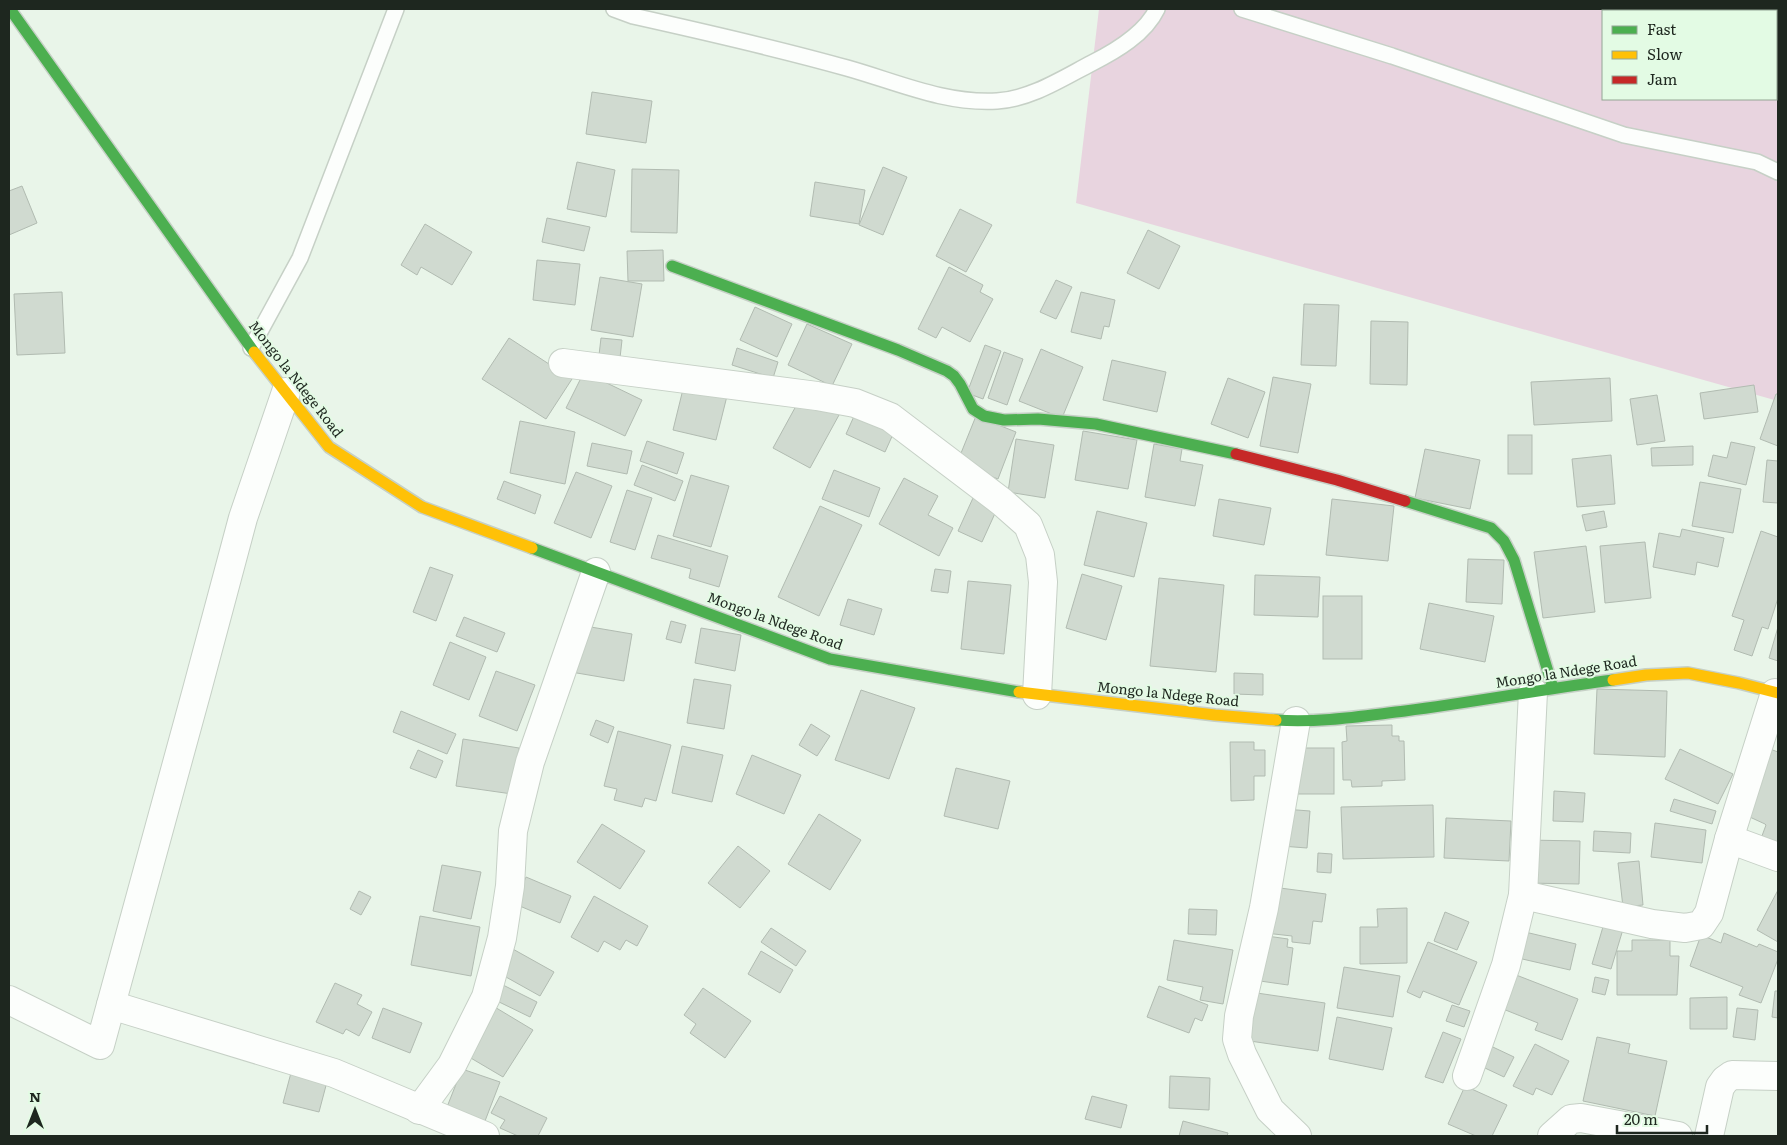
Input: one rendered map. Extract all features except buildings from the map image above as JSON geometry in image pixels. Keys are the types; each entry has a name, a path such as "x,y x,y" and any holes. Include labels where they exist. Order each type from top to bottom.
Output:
{"street":[{"name":"Mongo la Ndege Road","path":"10,9 251,348 328,447 422,507 830,659 1037,695 1214,716 1296,721 1335,720 1646,675 1688,673 1777,693"},
{"path":"672,266 898,350 947,371 960,384 973,408 984,416 1004,420 1096,424 1211,448 1337,480 1490,528 1504,541 1514,560 1543,690 1523,895 1506,965 1467,1076"},
{"path":"563,363 817,396 855,403 890,418 1002,502 1028,525 1040,554 1043,582 1037,695"},
{"path":"9,1000 100,1045 198,690 243,518 286,392"},
{"path":"419,1110 452,1065 486,996 502,938 510,886 513,831 530,762 596,572"},
{"path":"1523,895 1652,924 1685,928 1702,924 1709,913 1729,839 1777,693"},
{"path":"1292,1135 1270,1110 1242,1054 1237,1039 1239,1016 1264,908 1296,721"},
{"path":"1729,839 1778,857"},
{"path":"111,1005 334,1073 485,1136"},
{"path":"1709,1136 1720,1087 1725,1080 1732,1075 1778,1076"},
{"path":"1552,1136 1571,1119 1581,1118 1678,1136"}],"lane":[{"path":"251,348 300,258 396,9"},
{"path":"614,9 633,16 763,45 820,60 933,95 964,101 999,101 1026,95 1047,86 1111,53 1144,29 1157,9"},
{"path":"1242,9 1392,56 1624,135 1756,162 1778,172"}],"shaded area":[{"path":"1099,9 1778,9 1778,401 1076,203"}],"traffic: fast":[{"path":"10,9 254,352"},
{"path":"672,266 898,350 947,371 960,384 973,409 984,416 1004,420 1038,419 1096,424 1236,454"},
{"path":"1405,501 1491,528 1504,541 1514,560 1553,688"},
{"path":"532,548 830,659 1019,692"},
{"path":"1276,720 1325,720 1373,715 1613,680"}],"traffic: slow":[{"path":"254,352 329,447 422,507 532,548"},
{"path":"1613,680 1646,675 1688,673 1778,693"},
{"path":"1019,692 1215,715 1276,720"}],"traffic: jam":[{"path":"1236,454 1337,480 1405,501"}]}
